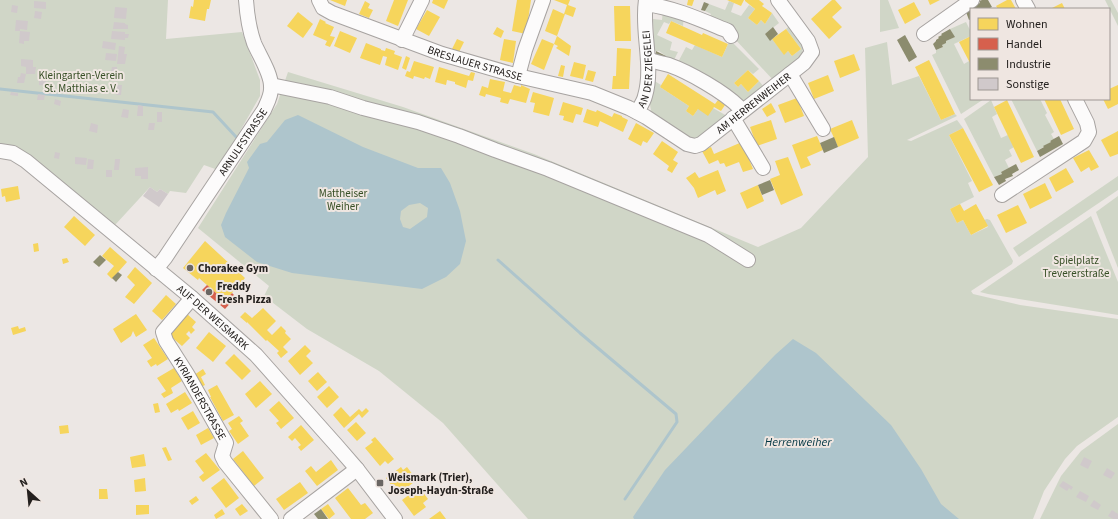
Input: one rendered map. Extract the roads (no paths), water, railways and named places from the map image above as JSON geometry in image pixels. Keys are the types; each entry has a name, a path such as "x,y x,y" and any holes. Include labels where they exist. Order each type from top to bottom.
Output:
{"street":[{"path":"246,0 249,25 271,86 330,97 363,108 418,122 459,136 555,172 708,235 748,260"},
{"name":"BRESLAUER STRASSE","path":"319,0 323,8 332,13 402,40 442,54 518,76 592,93 637,112"},
{"path":"402,40 422,0"},
{"path":"518,76 525,50 543,0"},
{"name":"AM HERRENWEIHER","path":"637,112 688,144 695,146 701,144 736,113 790,74 805,62 812,52 808,41 778,0"},
{"path":"924,34 972,0"},
{"path":"646,2 683,13 728,32 731,36"},
{"name":"AN DER ZIEGELEI","path":"637,112 645,96 648,73 645,33 646,2"},
{"path":"648,60 668,65 691,75 731,99 736,113 763,168"},
{"path":"790,74 823,130"},
{"name":"ARNULFSTRASSE","path":"156,269 165,258 264,110 271,94 271,86"},
{"path":"1002,195 1084,141 1089,132 1087,123 1076,100"},
{"name":"AUF DER WEISMARK","path":"0,151 13,153 26,161 192,298 256,355 357,469 395,519"},
{"name":"KYRIANDERSTRASSE","path":"192,298 163,332 166,341 187,374 226,443 222,456 225,462 271,519"},
{"path":"291,519 357,469"}],"water":[{"path":"298,115 363,147 418,168 441,168 450,183 460,211 466,241 460,264 446,277 422,289 292,273 257,262 225,237 221,225 249,168 247,162 260,144 267,142 285,120","holes":["420,203 428,208 427,217 410,229 403,227 400,219 401,211 409,205"]},
{"name":"Herrenweiher","path":"793,339 816,353 891,425 921,469 941,504 959,519 634,519 633,517 665,470 775,355"}],"waterway":[{"path":"0,89 213,112 238,139"},
{"path":"498,260 580,333 676,414 677,422 625,499"}],"place":[{"name":"Chorakee Gym","path":"190,268"},
{"name":"Freddy Fresh Pizza","path":"209,292"},
{"name":"Weismark (Trier), Joseph-Haydn-Straße","path":"380,483"}],"park label":[{"name":"Kleingarten-Verein St. Matthias e. V.","path":"81,81"},
{"name":"Mattheiser Weiher","path":"343,199"},
{"name":"Spielplatz Trevererstraße","path":"1076,266"}]}
